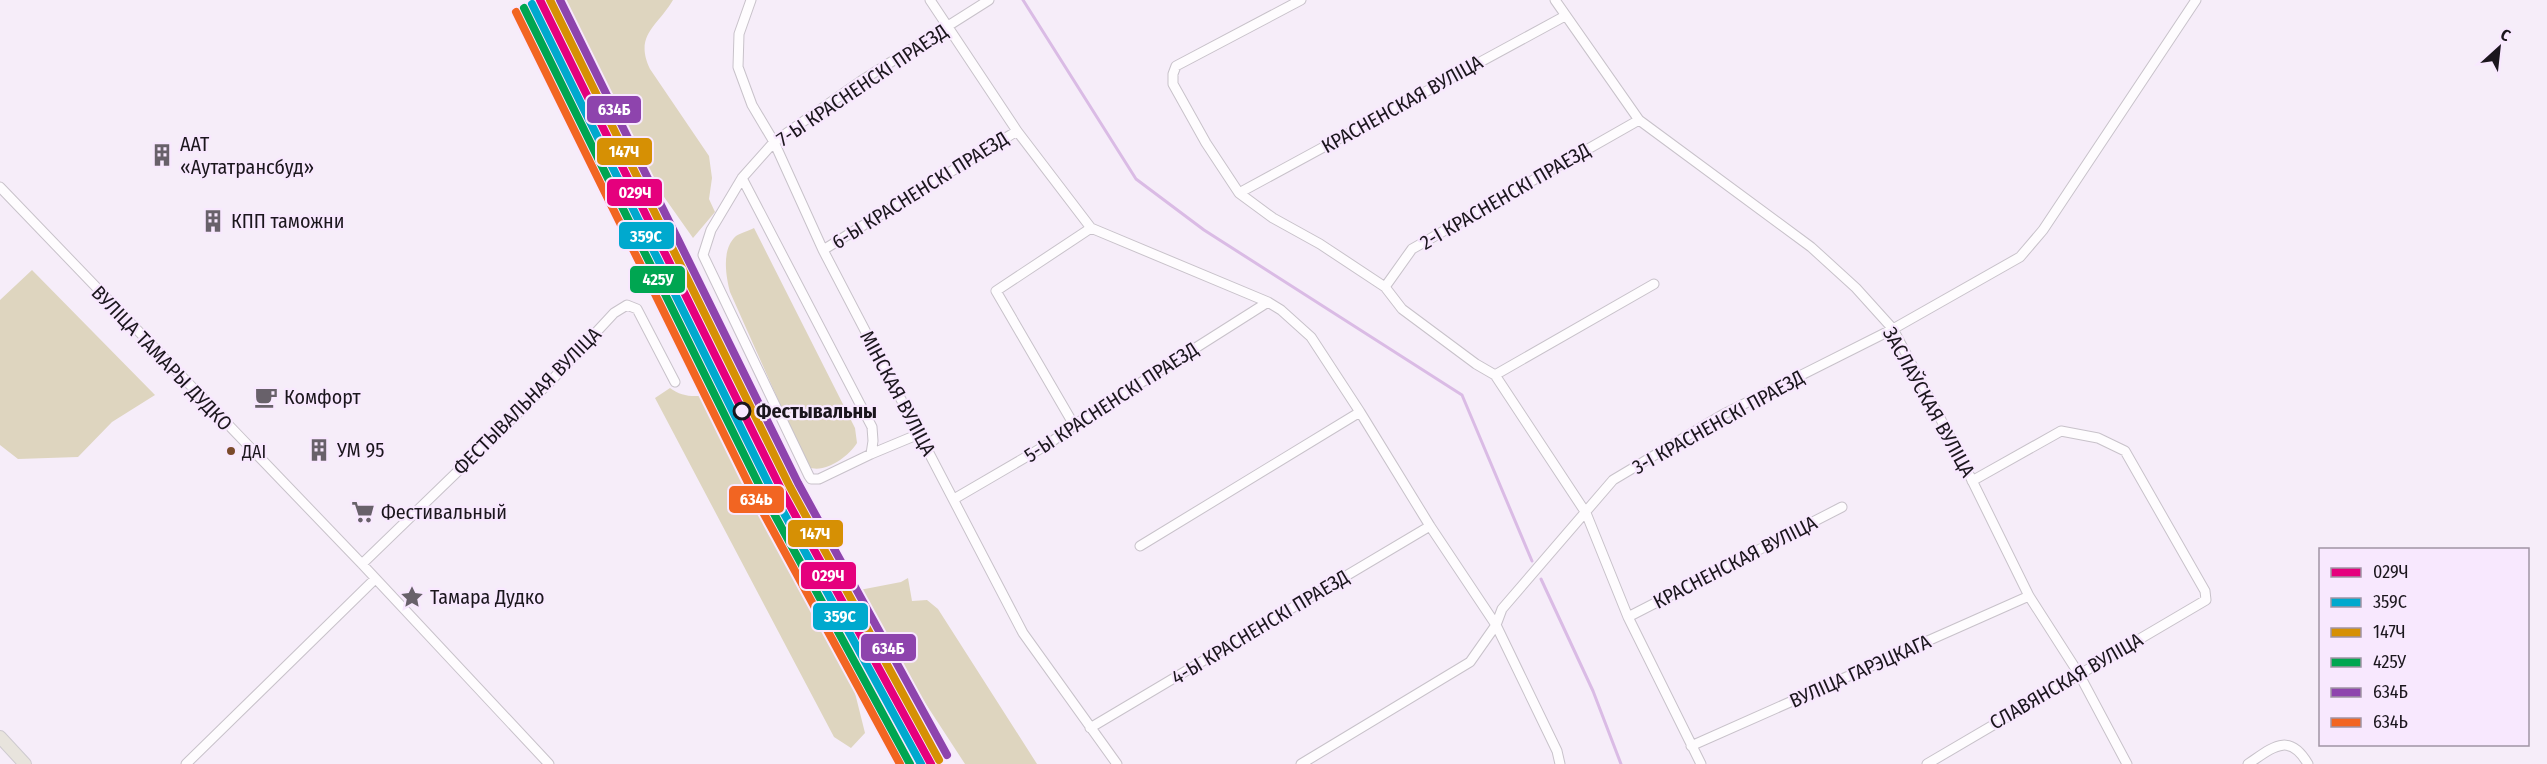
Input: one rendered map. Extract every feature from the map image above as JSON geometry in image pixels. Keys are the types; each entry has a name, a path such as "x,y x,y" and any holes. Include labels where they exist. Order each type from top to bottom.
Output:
{"main road":[{"path":"0,737 25,764"}],"street":[{"name":"МІНСКАЯ ВУЛІЦА","path":"751,0 740,34 738,67 752,105 774,142 823,250 1023,633 1117,764"},
{"path":"930,0 1017,130 1091,228 1268,302 1281,309 1311,337 1430,526 1496,625 1557,751 1560,764"},
{"name":"7-Ы КРАСНЕНСКІ ПРАЕЗД","path":"871,454 819,479 811,479 703,255 711,230 742,178 774,142 861,81 989,0"},
{"name":"КРАСНЕНСКАЯ ВУЛІЦА","path":"1301,0 1176,66 1173,84 1206,143 1239,193 1273,218 1320,244 1385,287 1402,309 1476,364 1496,375 1586,513 1628,616 1701,764"},
{"name":"ЗАСЛАЎСКАЯ ВУЛІЦА","path":"1555,0 1639,120 1811,247 1856,288 1893,329 2029,596 2079,674 2127,764"},
{"name":"3-І КРАСНЕНСКІ ПРАЕЗД","path":"1301,764 1470,662 1496,625 1502,609 1613,480 1722,415 1893,329 2020,257 2043,230 2196,0"},
{"name":"КРАСНЕНСКАЯ ВУЛІЦА","path":"1239,193 1565,15"},
{"name":"2-І КРАСНЕНСКІ ПРАЕЗД","path":"1385,287 1412,249 1639,120"},
{"name":"6-Ы КРАСНЕНСКІ ПРАЕЗД","path":"823,250 1017,130"},
{"path":"742,178 872,427 871,454"},
{"name":"ВУЛІЦА ТАМАРЫ ДУДКО","path":"0,187 362,564 549,764"},
{"path":"1074,425 996,291 1091,228"},
{"path":"1496,375 1654,284"},
{"name":"5-Ы КРАСНЕНСКІ ПРАЕЗД","path":"954,499 1050,443 1074,425 1268,302"},
{"name":"ФЕСТЫВАЛЬНАЯ ВУЛІЦА","path":"362,564 550,382 614,313 627,305 637,309 675,382"},
{"path":"1140,546 1360,412"},
{"name":"СЛАВЯНСКАЯ ВУЛІЦА","path":"1928,764 2206,600 2205,591 2125,451 2098,438 2061,432 1972,482"},
{"path":"871,454 919,434"},
{"name":"КРАСНЕНСКАЯ ВУЛІЦА","path":"1628,616 1842,507"},
{"name":"4-Ы КРАСНЕНСКІ ПРАЕЗД","path":"1090,728 1430,526"},
{"path":"186,764 375,579"},
{"name":"ВУЛІЦА ГАРЭЦКАГА","path":"1691,746 2029,596"},
{"path":"2248,764 2276,746 2291,745 2300,751 2308,764"}],"shaded area":[{"path":"561,0 673,0 650,32 645,48 650,69 709,156 712,178 709,199 715,212 693,238 657,187 621,110"},
{"path":"754,228 855,428 857,443 842,459 829,466 815,469 808,467 730,292 726,271 728,248 736,236"},
{"path":"32,270 155,395 112,422 78,457 18,459 0,445 0,300"},
{"path":"670,388 680,394 690,396 713,394 795,554 791,559 851,677 865,733 851,748 834,737 655,398"},
{"path":"908,578 912,601 927,600 938,609 1037,764 965,764 890,649 885,643 870,639 844,593 901,582"}],"waterway":[{"path":"1023,0 1136,179 1204,230 1462,395 1532,561"},
{"path":"1541,579 1593,691 1621,764"}],"transit line":[{"name":"029Ч","path":"540,0 782,491 931,764"},
{"name":"147Ч","path":"550,0 790,487 939,760"},
{"name":"634Б","path":"560,0 798,483 947,755"},
{"name":"359С","path":"532,4 774,495 921,764"},
{"name":"425У","path":"524,8 766,499 910,764"},
{"name":"634Ь","path":"516,12 758,503 900,764"}],"place":[{"name":"ААТ «Аутатрансбуд»","path":"162,155"},
{"name":"КПП таможни","path":"213,221"},
{"name":"Комфорт","path":"266,397"},
{"name":"Фестывальны","path":"742,411"},
{"name":"УМ 95","path":"319,450"},
{"name":"ДАІ","path":"231,451"},
{"name":"Фестивальный","path":"363,512"},
{"name":"Тамара Дудко","path":"412,597"}]}
